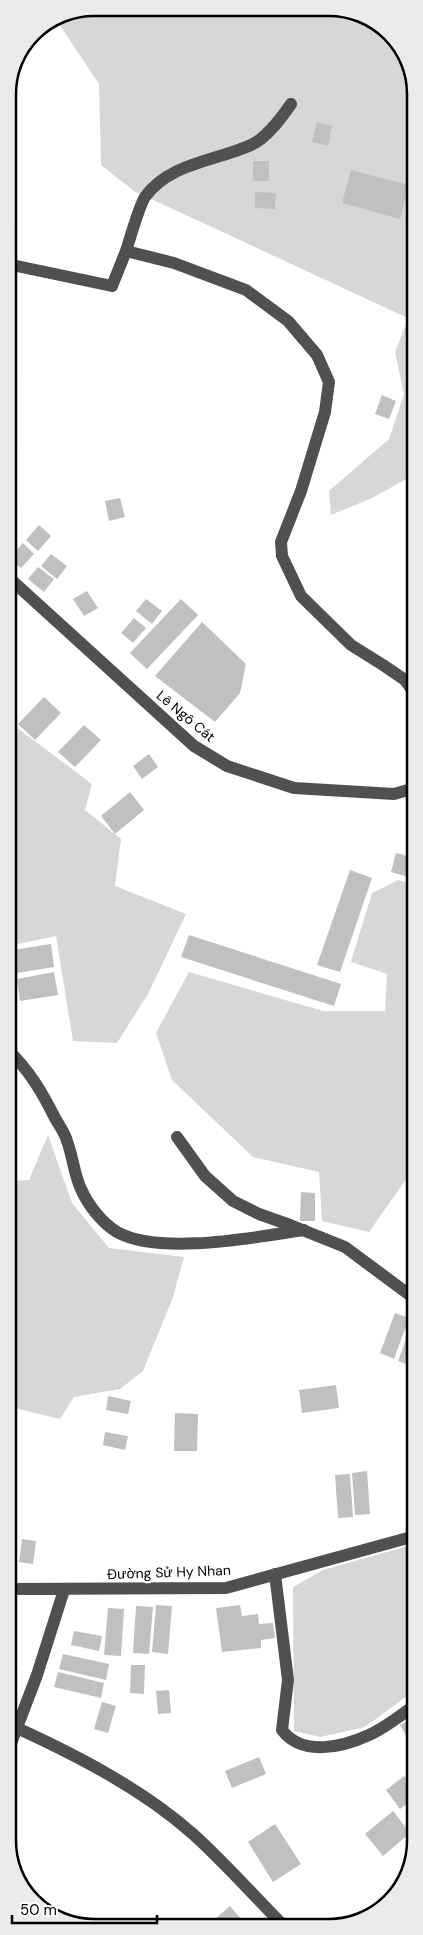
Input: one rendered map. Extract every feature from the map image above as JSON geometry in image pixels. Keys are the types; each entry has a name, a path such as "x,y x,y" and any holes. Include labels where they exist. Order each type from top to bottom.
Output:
{"street":[{"path":"16,266 112,286 144,197 161,180 194,163 253,145 278,122 291,104"},
{"path":"126,251 174,263 246,290 288,321 317,355 329,382 325,412 301,491 281,542 282,556 301,596 351,645 383,664 407,683"},
{"name":"Lê Ngô Cát","path":"16,584 194,746 227,766 294,788 394,794 407,791"},
{"path":"16,1058 24,1065 44,1096 67,1140 81,1189 103,1222 118,1232 137,1239 162,1243 208,1243 304,1230"},
{"path":"177,1137 205,1176 233,1201 259,1214 345,1247 407,1294"},
{"name":"Đường Sử Hy Nhan","path":"16,1589 226,1588 407,1538"},
{"path":"275,1574 288,1680 282,1730 288,1738 302,1745 333,1746 370,1735 407,1711"},
{"path":"64,1590 37,1675 17,1728 68,1751 147,1799 193,1834 277,1919"}],"shaded area":[{"path":"94,16 329,16 354,20 380,36 394,51 399,60 404,74 407,94 407,318 134,191 101,165 99,84 59,25 79,18"},
{"path":"406,324 407,479 372,498 331,515 329,491 389,439 404,394 395,352"},
{"path":"16,727 92,784 85,810 121,839 115,886 186,914 148,994 117,1043 73,1041 56,936 16,944"},
{"path":"398,880 407,883 407,1178 369,1232 322,1221 319,1172 253,1157 172,1080 156,1033 189,972 323,1011 385,1011 387,974 351,962 372,893"},
{"path":"48,1135 72,1203 109,1248 184,1257 173,1297 143,1371 120,1389 74,1397 60,1419 16,1408 16,1181 29,1180"},
{"path":"407,1546 407,1696 365,1727 320,1737 294,1731 293,1587 323,1570"}],"building":[{"path":"317,122 332,126 328,146 312,142"},
{"path":"253,161 269,161 269,181 253,181"},
{"path":"351,170 407,184 407,193 400,219 342,203"},
{"path":"255,192 276,193 275,209 255,208"},
{"path":"382,395 396,401 389,419 375,414"},
{"path":"120,498 125,517 109,521 105,501"},
{"path":"39,525 51,536 38,551 26,540"},
{"path":"23,543 34,554 21,568 16,564 16,550"},
{"path":"51,554 67,566 57,579 41,566"},
{"path":"38,567 54,579 44,592 28,579"},
{"path":"87,591 98,608 84,616 73,599"},
{"path":"146,599 162,611 152,624 136,611"},
{"path":"181,599 198,615 147,669 130,653"},
{"path":"134,618 146,628 133,643 121,633"},
{"path":"202,622 246,664 240,693 215,722 155,676"},
{"path":"44,697 61,713 35,740 18,724"},
{"path":"84,725 101,740 75,767 58,752"},
{"path":"149,754 158,767 142,779 133,766"},
{"path":"130,792 144,810 115,834 101,816"},
{"path":"396,853 407,856 407,877 391,872"},
{"path":"350,870 372,878 340,972 317,965"},
{"path":"189,935 341,984 334,1006 181,957"},
{"path":"51,944 54,967 17,973 16,950"},
{"path":"54,972 58,995 20,1001 17,979"},
{"path":"301,1192 315,1193 315,1221 300,1221"},
{"path":"395,1313 407,1317 407,1323 394,1359 380,1353"},
{"path":"407,1336 407,1364 398,1361"},
{"path":"336,1385 339,1408 302,1413 299,1390"},
{"path":"108,1396 131,1401 128,1414 106,1410"},
{"path":"175,1413 198,1414 197,1451 174,1451"},
{"path":"105,1432 128,1436 125,1450 103,1445"},
{"path":"367,1471 370,1514 355,1515 352,1473"},
{"path":"350,1474 353,1517 338,1518 335,1475"},
{"path":"22,1539 36,1541 33,1564 19,1562"},
{"path":"156,1605 172,1606 168,1654 152,1652"},
{"path":"240,1605 242,1616 258,1614 259,1624 273,1623 275,1638 261,1640 261,1648 222,1652 216,1608"},
{"path":"136,1606 153,1607 149,1654 133,1653"},
{"path":"108,1608 124,1609 121,1656 104,1655"},
{"path":"74,1631 102,1636 99,1651 71,1645"},
{"path":"63,1654 109,1664 106,1680 59,1669"},
{"path":"131,1665 145,1665 144,1694 130,1693"},
{"path":"58,1672 104,1683 101,1698 54,1687"},
{"path":"169,1690 171,1713 158,1714 156,1691"},
{"path":"102,1702 116,1706 108,1733 94,1729"},
{"path":"407,1721 407,1737 400,1725"},
{"path":"259,1757 266,1774 232,1788 225,1771"},
{"path":"404,1776 407,1780 407,1804 400,1809 386,1790"},
{"path":"393,1811 407,1829 407,1836 383,1856 365,1834"},
{"path":"275,1824 301,1864 273,1882 248,1842"},
{"path":"230,1906 241,1919 215,1919"}]}
